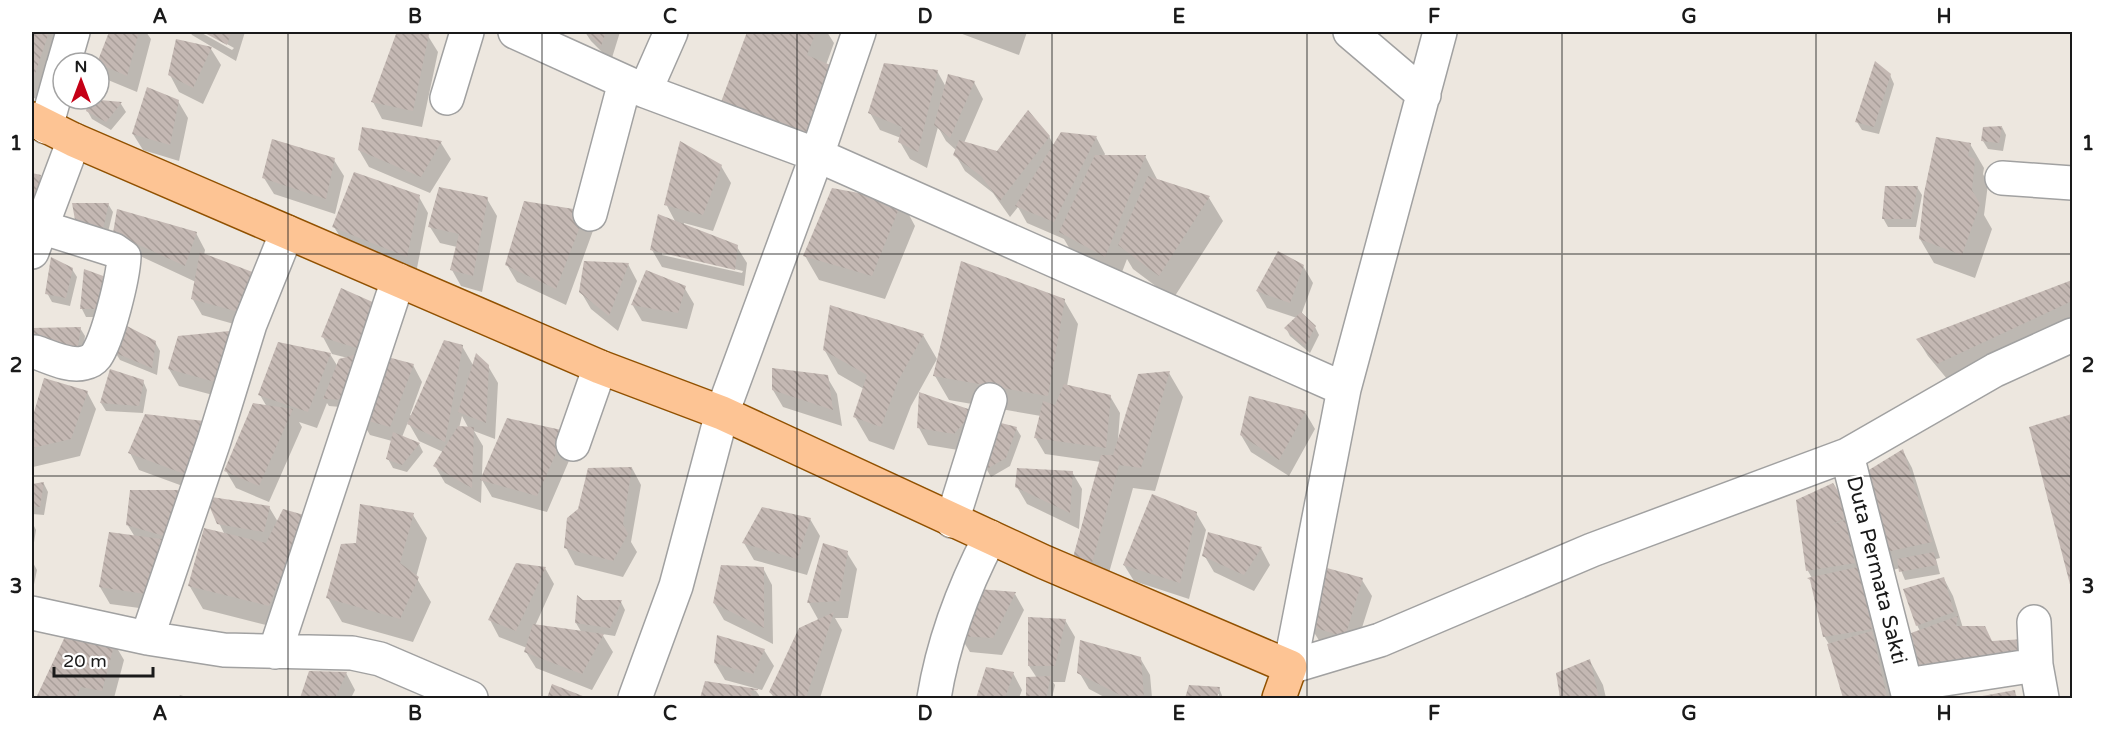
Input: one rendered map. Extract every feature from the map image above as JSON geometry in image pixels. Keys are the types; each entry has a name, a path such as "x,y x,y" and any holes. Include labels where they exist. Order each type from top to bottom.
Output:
{"main road":[{"path":"50,129 600,367 722,413 952,521 1290,667 1279,699"}],"street":[{"path":"67,51 73,32"},
{"path":"447,98 467,32"},
{"path":"515,32 635,87 817,154 1344,389"},
{"path":"590,214 635,87 671,32"},
{"path":"635,699 676,586 722,413 817,154 858,32"},
{"path":"1350,32 1424,95"},
{"path":"1440,32 1344,389 1290,667 1380,640 1592,550 1847,454 1995,370 2073,335"},
{"path":"33,355 74,364 92,360 98,353 114,306 124,257 114,250 36,239 54,111"},
{"path":"2002,178 2073,183"},
{"path":"147,638 214,441 250,324 287,232"},
{"path":"275,652 398,280"},
{"path":"573,444 600,367"},
{"path":"952,521 990,400"},
{"name":"Duta Permata Sakti","path":"1847,454 1908,692 2036,665"},
{"path":"934,699 941,659 971,574 990,537"},
{"path":"32,613 147,638 224,650 352,653 411,671 471,699"},
{"path":"2034,622 2036,665 2042,699"}],"building":[{"path":"32,32 49,32 34,77 32,76"},
{"path":"109,32 139,32 127,76 111,69 111,51 102,51"},
{"path":"203,32 231,32 227,45"},
{"path":"586,32 606,32 601,46"},
{"path":"747,32 816,32 807,55 837,68 806,143 721,102"},
{"path":"396,34 429,34 413,111 371,102"},
{"path":"176,39 212,47 193,88 168,75"},
{"path":"1875,61 1891,74 1874,127 1855,122"},
{"path":"884,63 938,70 918,152 898,142 902,127 868,113"},
{"path":"948,74 975,81 950,138 934,125"},
{"path":"147,87 179,100 170,145 132,134"},
{"path":"111,101 122,102 106,122 86,111 111,111"},
{"path":"1028,110 1050,136 1000,201 981,176 953,155 959,140 997,151"},
{"path":"2002,126 1999,143 1981,141 1983,127"},
{"path":"362,127 442,141 421,177 358,150"},
{"path":"1061,132 1097,136 1054,222 1015,206"},
{"path":"1936,137 1971,143 1968,156 1975,159 1972,190 1980,204 1962,255 1919,239 1924,193"},
{"path":"272,139 335,158 326,199 262,178"},
{"path":"680,141 722,165 703,215 664,205"},
{"path":"1095,155 1146,155 1105,257 1059,232"},
{"path":"354,172 420,195 407,257 332,227"},
{"path":"32,173 41,175 32,212"},
{"path":"1148,176 1210,196 1159,276 1118,245"},
{"path":"1885,186 1918,186 1911,219 1882,219"},
{"path":"439,187 488,197 473,276 450,270 459,234 428,227"},
{"path":"832,188 902,201 872,276 803,256"},
{"path":"524,201 586,211 556,289 505,265"},
{"path":"72,203 109,203 102,233 75,220"},
{"path":"117,209 197,232 185,266 113,233"},
{"path":"658,214 738,245 735,270 650,250"},
{"path":"1278,251 1304,265 1290,303 1256,291"},
{"path":"200,252 255,273 239,312 191,299"},
{"path":"51,257 73,268 66,298 45,294"},
{"path":"584,261 629,263 609,316 579,292"},
{"path":"961,261 1065,299 1048,396 933,376"},
{"path":"84,269 106,277 96,309 80,309"},
{"path":"646,270 686,286 678,313 631,305"},
{"path":"2072,280 2072,301 1937,364 1916,339"},
{"path":"341,288 377,304 360,349 321,337"},
{"path":"830,305 924,334 898,381 881,427 853,417 867,375 823,350"},
{"path":"1301,312 1316,326 1305,346 1284,328"},
{"path":"127,326 156,341 152,368 113,352"},
{"path":"81,327 76,358 32,341 32,328"},
{"path":"240,330 219,383 168,369 178,336"},
{"path":"444,340 463,345 445,442 407,424"},
{"path":"278,342 331,353 308,412 258,395"},
{"path":"361,353 348,400 323,399 339,359"},
{"path":"476,353 489,365 486,423 458,412"},
{"path":"380,355 414,364 390,427 358,418"},
{"path":"772,368 828,375 833,410 772,390"},
{"path":"110,369 144,380 139,406 100,403"},
{"path":"1170,371 1141,468 1119,465 1092,563 1072,561 1101,455 1113,455 1138,374"},
{"path":"44,378 88,391 71,439 32,448 32,419"},
{"path":"1064,384 1111,395 1106,448 1034,438 1043,401 1055,405"},
{"path":"919,392 974,411 954,434 917,428"},
{"path":"1249,396 1306,411 1279,460 1240,435"},
{"path":"253,403 293,409 259,486 224,471"},
{"path":"145,414 204,421 190,476 128,453"},
{"path":"2072,414 2072,592 2029,427"},
{"path":"507,418 566,431 537,496 480,480"},
{"path":"997,422 1017,427 1006,458 985,470"},
{"path":"458,426 474,427 472,488 433,466"},
{"path":"393,432 420,443 402,465 386,459"},
{"path":"1903,449 1932,542 1882,553 1864,473"},
{"path":"632,467 623,524 628,534 613,561 564,548 567,518 578,509 588,468"},
{"path":"1017,468 1073,471 1070,513 1015,487"},
{"path":"44,482 40,507 32,506 32,484"},
{"path":"1833,483 1853,515 1828,526 1845,520 1855,563 1806,571 1796,500"},
{"path":"130,490 178,490 171,538 126,525"},
{"path":"1152,494 1197,512 1180,583 1123,565"},
{"path":"205,496 270,506 264,532 217,524"},
{"path":"360,504 414,513 400,563 419,577 400,619 326,598 341,544 356,543"},
{"path":"762,507 811,518 797,559 742,543"},
{"path":"283,509 311,517 286,583 278,583 269,606 188,586 204,528 266,543"},
{"path":"109,532 169,540 152,595 99,587"},
{"path":"1208,532 1262,547 1244,575 1202,556"},
{"path":"823,543 848,551 839,601 807,603"},
{"path":"1934,552 1937,565 1899,572 1897,559"},
{"path":"516,563 546,567 516,631 488,620"},
{"path":"721,565 764,567 764,628 713,603"},
{"path":"1858,567 1873,629 1823,637 1810,580 1807,578"},
{"path":"1327,568 1363,578 1345,637 1309,626"},
{"path":"1944,577 1954,612 1916,626 1903,589"},
{"path":"978,589 1016,592 993,638 958,636"},
{"path":"577,595 583,600 622,600 610,628 575,623"},
{"path":"834,612 806,698 776,698 769,692 799,628"},
{"path":"1958,616 1956,626 1985,626 1992,641 2024,639 2024,656 1921,675 1911,633"},
{"path":"1028,617 1066,619 1055,666 1028,666"},
{"path":"533,624 604,634 582,674 524,652"},
{"path":"70,626 115,642 102,691 81,687 75,698 36,698"},
{"path":"1872,631 1887,697 1843,698 1827,644"},
{"path":"717,635 765,649 753,674 714,663"},
{"path":"1080,640 1141,657 1144,698 1126,698 1077,673"},
{"path":"1590,659 1599,698 1560,698 1556,673"},
{"path":"986,667 1014,672 1005,698 976,698"},
{"path":"309,671 347,672 335,698 300,698"},
{"path":"1051,676 1046,698 1026,698 1026,677"},
{"path":"705,681 758,690 750,691 754,698 700,698"},
{"path":"552,684 588,698 547,698"},
{"path":"1189,685 1220,687 1217,698 1185,698"},
{"path":"2015,690 2016,698 1977,697"}]}
